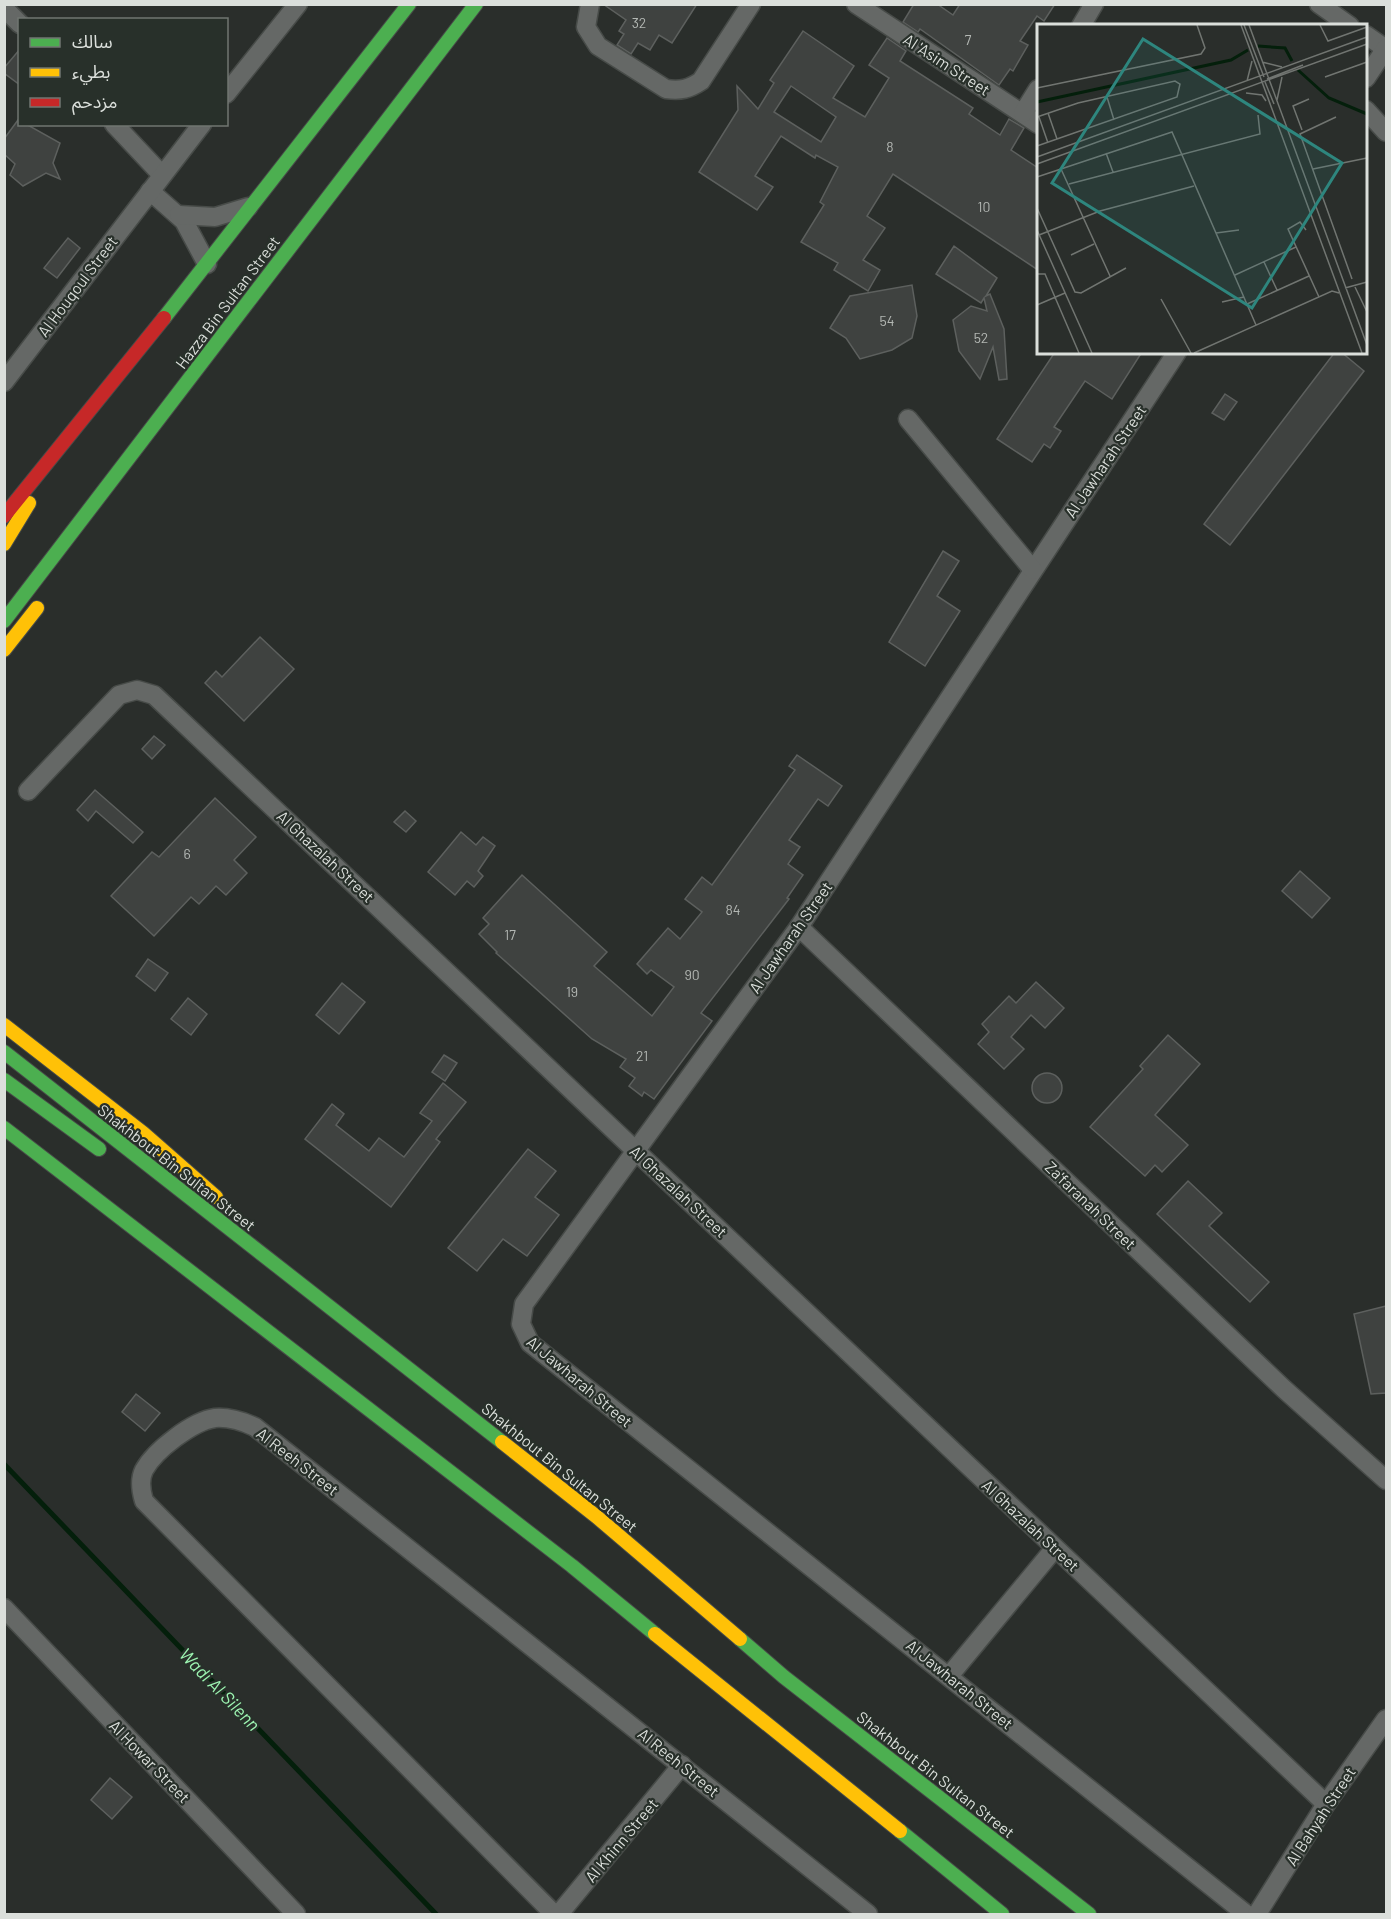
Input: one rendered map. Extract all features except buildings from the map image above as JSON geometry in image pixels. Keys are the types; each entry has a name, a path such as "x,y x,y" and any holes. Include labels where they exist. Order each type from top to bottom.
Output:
{"main road":[{"path":"4,516 207,264 248,207 409,4"},
{"name":"Hazza Bin Sultan Street","path":"4,621 476,4"},
{"path":"313,239 325,201"},
{"path":"4,544 27,508 43,468"},
{"path":"4,650 45,597"},
{"path":"4,1025 143,1133 205,1186 224,1208 235,1232"},
{"name":"Shakhbout Bin Sultan Street","path":"4,1052 597,1517 784,1677 1089,1914"},
{"path":"4,1080 111,1157"},
{"path":"4,1128 572,1566 1002,1914"},
{"path":"128,1167 153,1182 200,1204"}],"street":[{"path":"228,92 298,4"},
{"path":"590,4 586,27 598,46 666,89 679,91 691,88 701,81 751,4"},
{"name":"Al 'Asim Street","path":"856,4 1037,123"},
{"path":"1082,24 1094,4"},
{"path":"1319,4 1347,24"},
{"path":"4,8 18,22"},
{"path":"1367,36 1386,49 1367,75"},
{"path":"1023,113 1037,91"},
{"path":"1367,112 1386,132"},
{"path":"116,126 162,175"},
{"name":"Al Houqoul Street","path":"4,382 200,126"},
{"path":"150,191 180,215 193,233 207,264"},
{"path":"180,215 214,217 248,207"},
{"name":"Al Jawharah Street","path":"1176,354 799,927 524,1304 521,1324 530,1343 1246,1914"},
{"path":"908,419 1033,570"},
{"name":"Al Ghazalah Street","path":"28,791 120,695 137,690 154,695 1326,1804"},
{"name":"Za'faranah Street","path":"799,927 1284,1389 1386,1480"},
{"name":"Al Reeh Street","path":"554,1914 151,1510 141,1491 144,1469 186,1429 198,1422 227,1418 255,1427 868,1914"},
{"path":"949,1676 1055,1548"},
{"name":"Al Howar Street","path":"4,1608 296,1914"},
{"name":"Al Bahyah Street","path":"1257,1914 1326,1804 1386,1719"},
{"name":"Al Khinn Street","path":"559,1914 682,1765"}],"waterway":[{"name":"Wadi Al Silenn","path":"4,1464 436,1914"}],"traffic: fast":[{"path":"164,318 409,4"},
{"path":"4,621 476,4"},
{"path":"4,1052 502,1442"},
{"path":"4,1080 99,1149"},
{"path":"4,1128 572,1566 655,1634"},
{"path":"740,1639 784,1677 1089,1914"},
{"path":"900,1831 1002,1914"}],"traffic: slow":[{"path":"4,544 29,503"},
{"path":"4,650 37,608"},
{"path":"4,1025 143,1133 216,1197"},
{"path":"502,1442 597,1517 740,1639"},
{"path":"655,1634 900,1831"}],"traffic: jam":[{"path":"4,516 164,318"}]}
